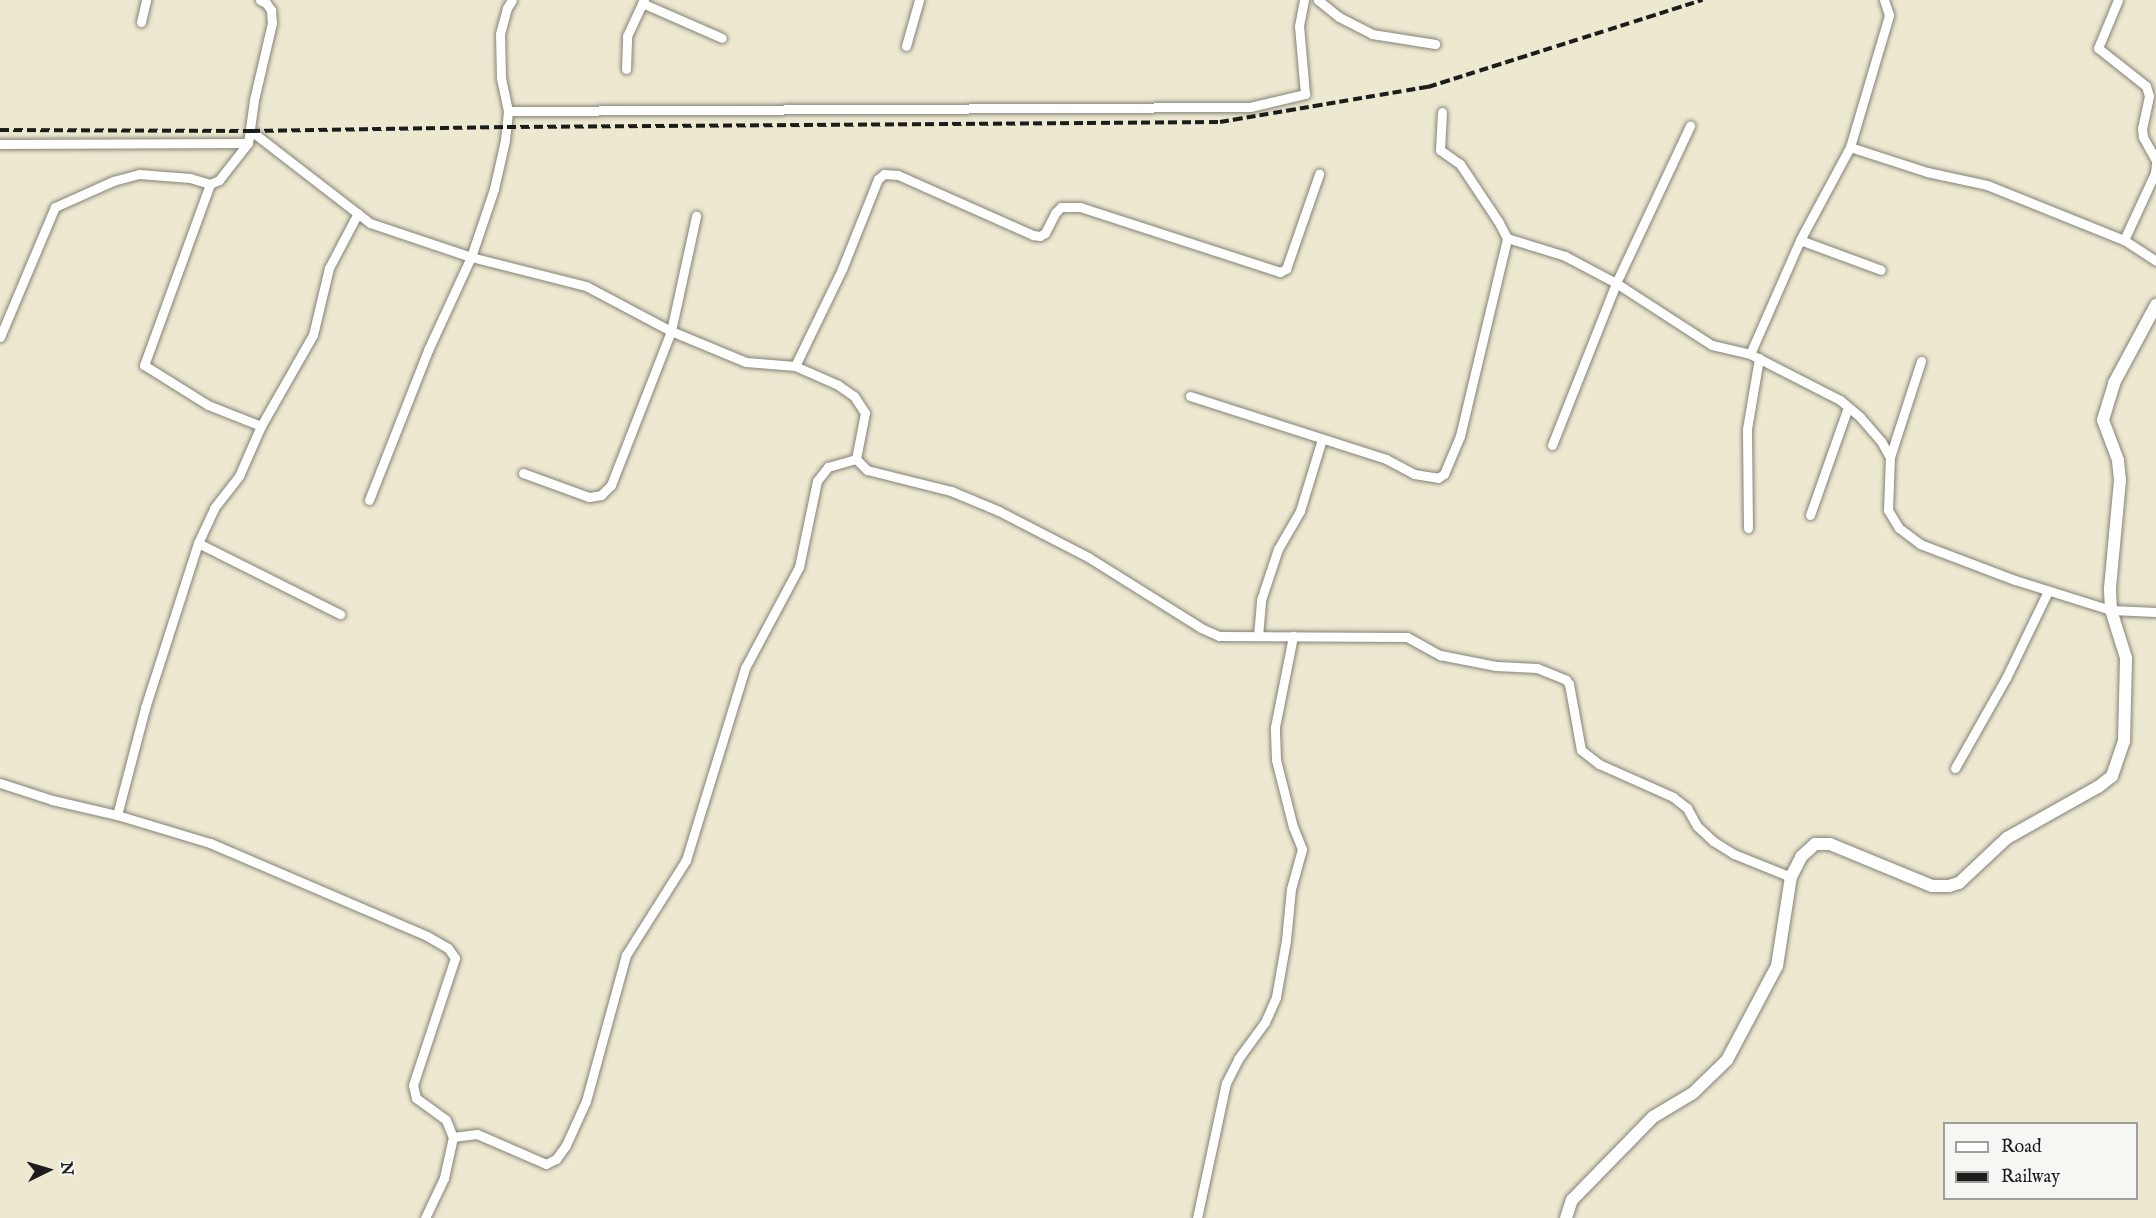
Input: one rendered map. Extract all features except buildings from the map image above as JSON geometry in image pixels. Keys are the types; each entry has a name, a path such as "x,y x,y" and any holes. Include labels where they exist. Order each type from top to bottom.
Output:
{"street":[{"path":"141,21 146,0"},
{"path":"0,337 55,207 113,181 139,174 190,178 210,184 219,180 248,142 251,131 254,100 272,23 271,10 266,3 260,0"},
{"path":"369,500 428,350 471,256 494,189 505,140 508,111 501,77 500,34 507,8 512,0"},
{"path":"906,46 919,0"},
{"path":"508,111 1250,107 1305,94 1299,26 1304,0"},
{"path":"1318,0 1339,17 1372,34 1435,44"},
{"path":"1748,528 1747,429 1755,356 1800,240 1850,147 1889,15 1884,0"},
{"path":"2118,0 2098,48 2146,86 2149,96 2142,128 2143,137 2156,162 2155,173 2124,240"},
{"path":"626,69 627,36 643,2 722,38"},
{"path":"1190,396 1386,459 1414,474 1438,478 1444,474 1460,436 1507,238 1460,164 1440,150 1442,112"},
{"path":"1552,445 1616,283 1690,126"},
{"path":"251,131 370,223 471,256 586,286 671,331 746,362 795,366 838,385 854,396 865,413 856,459"},
{"path":"0,144 248,142"},
{"path":"1850,147 1927,172 1987,185 2124,240 2156,261"},
{"path":"795,366 842,269 878,179 884,174 898,176 1033,235 1040,236 1045,233 1055,213 1067,205 1280,272 1286,270 1319,174"},
{"path":"210,184 144,365 208,405 261,426"},
{"path":"117,815 145,708 198,543 214,508 239,476 261,426 313,335 329,268 358,213"},
{"path":"523,473 589,497 601,495 611,485 671,331 696,216"},
{"path":"1507,238 1565,256 1616,283 1712,345 1755,356 1848,407 1881,441 1890,457"},
{"path":"1800,240 1881,270"},
{"path":"1566,1218 1572,1200 1653,1117 1693,1093 1727,1060 1777,966 1791,878 1801,857 1815,844 1830,844 1932,886 1949,886 1959,883 2007,838 2098,787 2112,776 2124,741 2126,658 2111,610 2109,588 2120,480 2118,460 2103,420 2114,383 2156,304"},
{"path":"1921,360 1890,457 1888,510 1899,528 1920,544 2048,591 2111,610 2156,612"},
{"path":"1810,515 1848,407"},
{"path":"1258,636 1261,600 1274,559 1300,511 1323,439"},
{"path":"856,459 867,470 951,491 999,511 1088,557 1201,628 1219,636 1407,637 1440,655 1496,666 1537,668 1566,680 1569,684 1581,750 1599,764 1673,798 1687,808 1697,826 1713,841 1734,854 1791,878"},
{"path":"453,1137 477,1134 546,1164 556,1159 567,1145 586,1101 626,955 686,860 745,668 799,567 817,481 828,467 856,459"},
{"path":"198,543 340,614"},
{"path":"1955,768 2006,678 2048,591"},
{"path":"1197,1218 1226,1083 1238,1059 1265,1022 1276,997 1286,940 1291,889 1302,849 1283,793 1276,760 1275,727 1293,636"},
{"path":"0,783 52,800 117,815 210,843 427,936 448,948 455,958 413,1085 416,1098 446,1120 453,1137 444,1178 425,1218"}],"railway":[{"path":"0,130 251,131 1220,122 1428,87 1703,0"}]}
